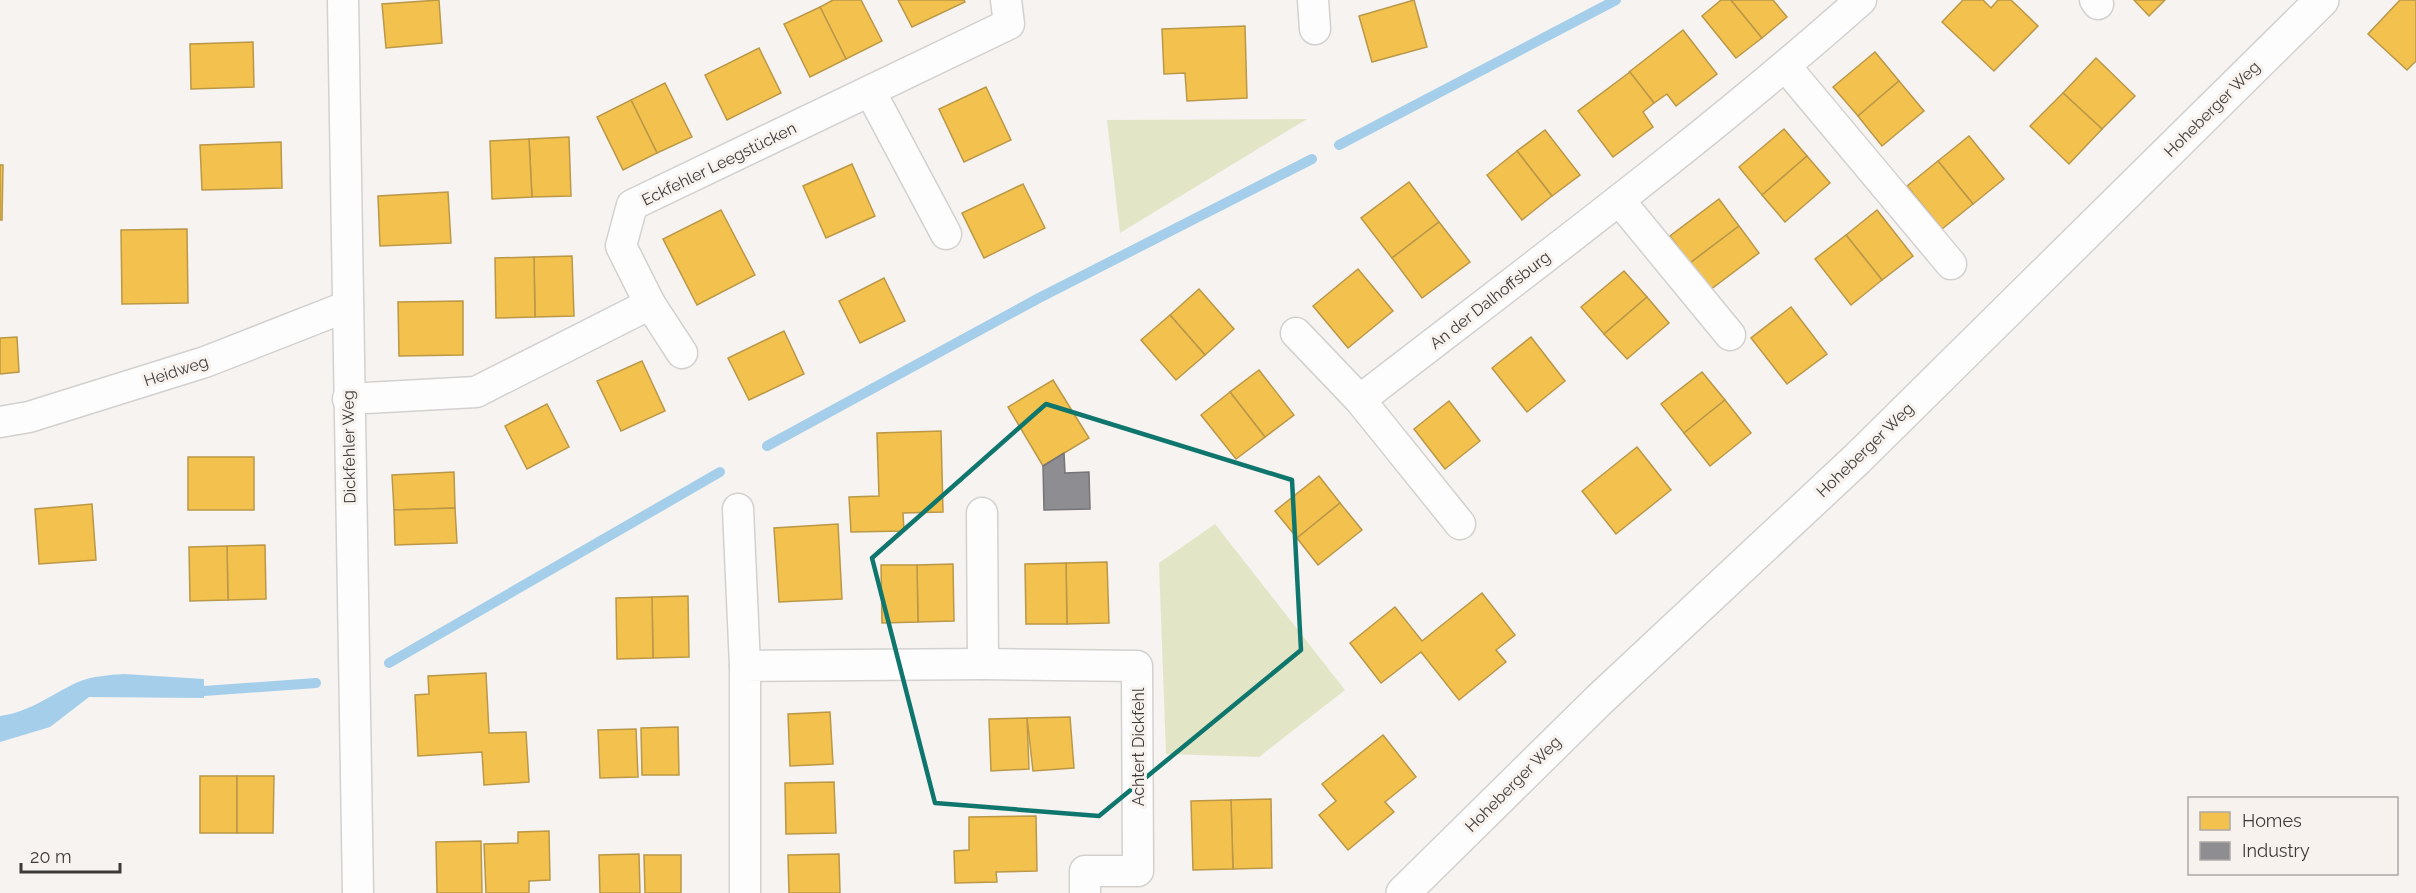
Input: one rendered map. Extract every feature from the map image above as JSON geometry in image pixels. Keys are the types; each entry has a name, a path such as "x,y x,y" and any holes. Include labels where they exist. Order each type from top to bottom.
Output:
{"street":[{"name":"Dickfehler Weg","path":"343,0 358,893"},
{"name":"Eckfehler Leegstücken","path":"682,353 650,304 621,246 633,206 1010,24 1006,0"},
{"path":"1313,0 1315,29"},
{"name":"An der Dalhoffsburg","path":"1360,400 1619,200 1786,67 1861,0"},
{"name":"Hoheberger Weg","path":"1403,893 1599,700 1857,459 2322,0"},
{"path":"1786,67 1951,264"},
{"path":"870,91 946,234"},
{"path":"1619,200 1730,335"},
{"path":"348,399 476,392 650,304"},
{"name":"Heidweg","path":"0,422 29,417 205,362 348,306"},
{"path":"1296,333 1360,400 1460,524"},
{"path":"738,509 745,666 745,893"},
{"path":"982,513 983,664"},
{"name":"Achtert Dickfehl","path":"745,666 983,664 1137,666 1138,871 1084,871 1085,893"}],"highlighted area":[{"path":"1046,404 1292,480 1301,650 1099,816 935,803 872,558"}],"green space":[{"path":"1307,119 1120,233 1107,120"},
{"path":"1215,524 1345,690 1259,757 1166,754 1159,563"}],"water":[{"path":"124,674 204,679 204,698 89,697 50,727 0,742 0,716 31,707 84,680"}],"building: Homes":[{"path":"439,0 442,43 386,48 382,4"},
{"path":"833,0 861,0 882,41 846,59 820,7"},
{"path":"898,0 964,0 965,2 912,27"},
{"path":"1414,0 1427,47 1372,62 1359,16"},
{"path":"1721,0 1731,0 1762,38 1736,58 1702,16"},
{"path":"1731,0 1773,0 1787,17 1762,38"},
{"path":"1963,0 1983,0 1991,8 1998,0 2011,0 2038,26 1994,71 1942,22"},
{"path":"2134,0 2165,0 2149,16"},
{"path":"2400,0 2416,0 2416,61 2407,70 2368,34"},
{"path":"820,7 846,59 810,77 784,24"},
{"path":"1245,26 1247,98 1187,101 1185,73 1164,74 1162,29"},
{"path":"1683,30 1717,74 1676,106 1667,94 1654,103 1629,72"},
{"path":"253,42 254,87 191,89 190,44"},
{"path":"759,48 781,93 727,120 705,75"},
{"path":"1875,52 1899,81 1858,116 1833,87"},
{"path":"2096,58 2135,96 2102,129 2063,93"},
{"path":"1630,72 1654,103 1643,112 1653,127 1613,157 1578,111"},
{"path":"1899,81 1924,111 1882,146 1858,116"},
{"path":"665,83 692,137 657,153 631,100"},
{"path":"986,87 1011,140 964,162 939,109"},
{"path":"2063,93 2102,129 2069,164 2030,126"},
{"path":"631,100 657,153 623,170 597,117"},
{"path":"1784,129 1807,156 1762,195 1739,167"},
{"path":"1545,130 1580,175 1552,196 1517,151"},
{"path":"1969,136 2004,179 1973,204 1938,161"},
{"path":"569,137 571,196 532,197 529,139"},
{"path":"529,139 532,197 492,199 490,141"},
{"path":"281,142 282,188 202,190 200,145"},
{"path":"1517,151 1552,196 1522,220 1487,175"},
{"path":"1807,156 1830,183 1785,222 1762,195"},
{"path":"1938,161 1973,204 1942,229 1907,186"},
{"path":"852,164 875,216 826,238 803,186"},
{"path":"0,165 3,165 2,220 0,220"},
{"path":"1409,182 1439,222 1392,258 1361,218"},
{"path":"1023,184 1045,228 984,258 962,213"},
{"path":"448,192 451,243 380,246 378,196"},
{"path":"1719,199 1739,226 1690,263 1670,236"},
{"path":"721,210 755,275 697,305 663,239"},
{"path":"1877,210 1913,256 1882,280 1846,235"},
{"path":"1439,222 1470,262 1422,298 1392,258"},
{"path":"1739,226 1759,253 1710,290 1690,263"},
{"path":"187,229 188,303 122,304 121,230"},
{"path":"1846,235 1882,280 1851,305 1815,259"},
{"path":"572,256 574,316 535,317 534,257"},
{"path":"534,257 535,317 496,318 495,258"},
{"path":"1358,269 1393,311 1348,348 1313,306"},
{"path":"1624,271 1647,297 1604,334 1581,307"},
{"path":"884,278 905,321 860,343 839,301"},
{"path":"1199,289 1234,329 1205,355 1170,315"},
{"path":"1647,297 1669,323 1627,359 1604,334"},
{"path":"463,301 463,355 399,356 398,302"},
{"path":"1791,307 1827,354 1787,384 1751,338"},
{"path":"1170,315 1205,355 1176,380 1141,340"},
{"path":"784,331 804,374 749,400 728,358"},
{"path":"17,337 19,372 0,374 0,338"},
{"path":"1531,337 1565,381 1527,412 1492,368"},
{"path":"642,361 665,411 621,431 597,381"},
{"path":"1259,370 1294,415 1265,437 1230,392"},
{"path":"1702,372 1725,400 1684,433 1661,404"},
{"path":"1053,380 1089,438 1043,466 1008,407"},
{"path":"1230,392 1265,437 1236,459 1201,415"},
{"path":"1725,400 1751,433 1710,466 1684,433"},
{"path":"1449,401 1480,441 1445,469 1414,429"},
{"path":"547,404 569,447 527,469 505,426"},
{"path":"941,431 943,512 903,513 904,531 851,532 849,497 879,496 877,433"},
{"path":"1637,447 1671,490 1616,534 1582,491"},
{"path":"188,457 254,457 254,510 188,510"},
{"path":"454,472 455,508 394,510 392,475"},
{"path":"1319,476 1340,503 1297,538 1275,511"},
{"path":"1340,503 1362,530 1318,565 1297,538"},
{"path":"92,504 96,560 39,564 35,509"},
{"path":"455,508 457,543 395,545 394,510"},
{"path":"838,524 842,599 779,602 774,528"},
{"path":"265,545 266,599 228,600 227,546"},
{"path":"227,546 228,600 190,601 189,547"},
{"path":"1107,562 1109,623 1067,624 1066,563"},
{"path":"1066,563 1067,624 1026,624 1025,564"},
{"path":"953,564 954,621 918,622 917,565"},
{"path":"881,565 917,565 918,622 882,623"},
{"path":"1482,593 1515,635 1496,650 1506,662 1459,700 1421,652 1381,683 1350,643 1395,607 1422,641"},
{"path":"688,596 689,657 653,658 652,597"},
{"path":"652,597 653,658 617,659 616,598"},
{"path":"486,673 489,733 526,732 529,782 484,785 482,752 418,756 415,695 429,694 428,676"},
{"path":"830,712 833,764 790,766 788,714"},
{"path":"1070,717 1074,768 1033,771 1027,718"},
{"path":"1027,718 1029,769 991,771 989,719"},
{"path":"678,727 679,775 642,775 641,728"},
{"path":"636,729 638,777 600,778 598,730"},
{"path":"1383,735 1416,777 1385,802 1394,812 1348,850 1319,815 1336,801 1322,784"},
{"path":"200,776 237,776 237,833 200,833"},
{"path":"237,776 274,776 273,833 237,833"},
{"path":"834,782 836,833 786,834 785,783"},
{"path":"1271,799 1272,868 1233,869 1231,800"},
{"path":"1231,800 1233,869 1193,870 1191,801"},
{"path":"1036,816 1037,871 996,872 997,882 955,883 954,851 969,850 969,817"},
{"path":"549,831 550,880 529,881 529,893 486,893 484,844 518,843 518,832"},
{"path":"481,841 482,893 437,893 436,842"},
{"path":"639,854 640,893 600,893 599,855"},
{"path":"839,854 840,893 789,893 788,855"},
{"path":"644,855 681,855 681,893 645,893"}],"building: Industry":[{"path":"1064,453 1065,473 1089,472 1090,509 1044,510 1043,466"}],"waterway":[{"path":"1339,145 1616,0"},
{"path":"767,446 1039,298 1312,159"},
{"path":"389,663 720,472"},
{"path":"204,691 316,683"}]}
